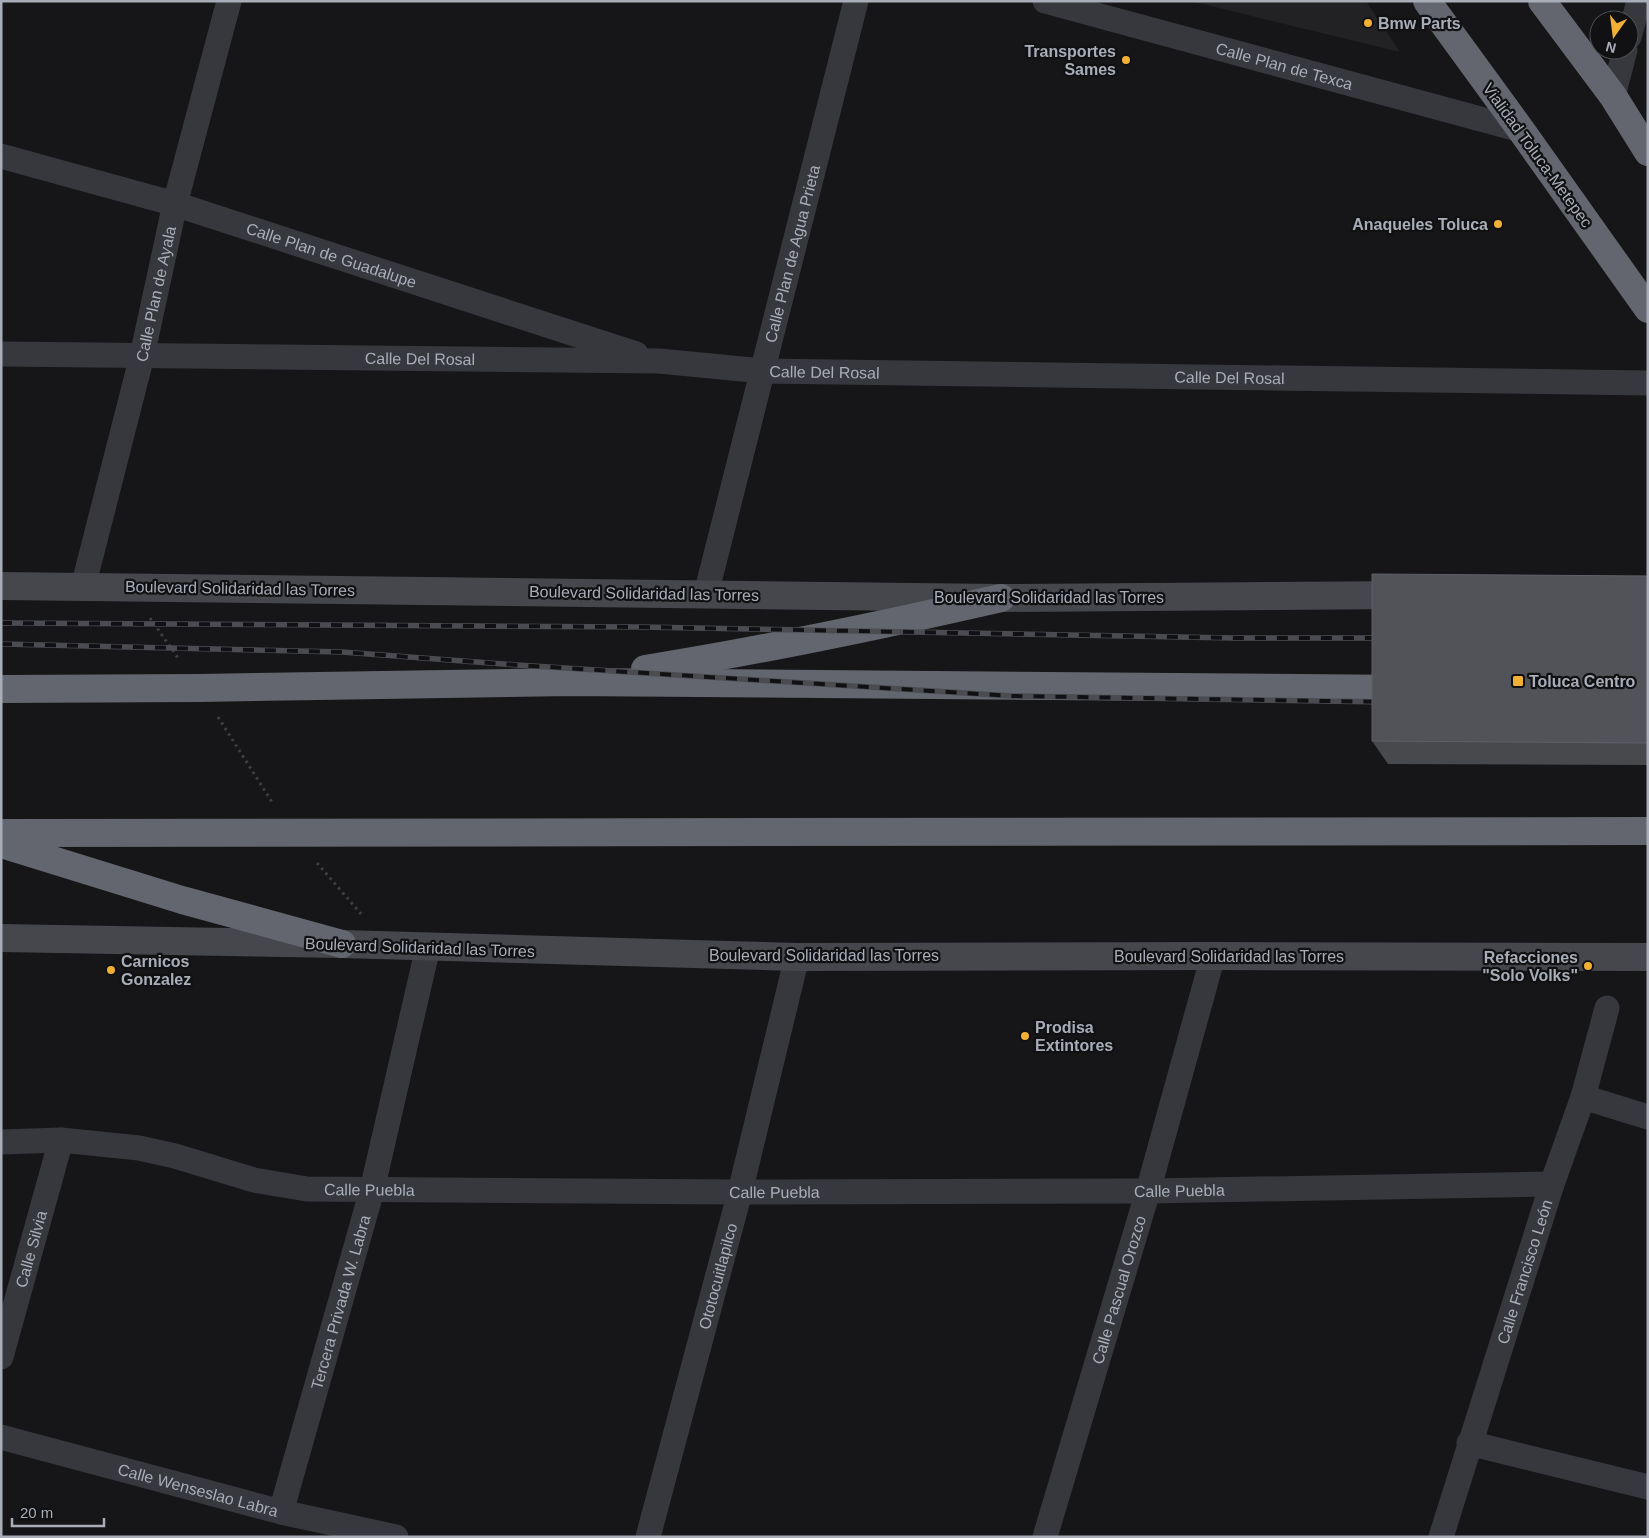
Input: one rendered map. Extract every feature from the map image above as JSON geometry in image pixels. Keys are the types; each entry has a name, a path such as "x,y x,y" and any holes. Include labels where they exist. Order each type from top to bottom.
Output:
{"highway":[{"name":"Vialidad Toluca-Metepec","path":"1426,1 1521,130 1648,309"},
{"path":"1542,1 1613,96 1648,152"},
{"path":"570,682 724,656 873,627 1001,598"},
{"path":"1,689 570,682 1433,689"},
{"path":"1,833 1648,831"},
{"path":"1,844 182,900 342,944"}],"main road":[{"name":"Boulevard Solidaridad las Torres","path":"1,586 1001,598 1439,595"},
{"name":"Boulevard Solidaridad las Torres","path":"1,938 342,944 797,957 1648,957"}],"street":[{"name":"Calle Plan de Ayala","path":"83,586 142,356 175,204 229,1"},
{"name":"Calle Plan de Agua Prieta","path":"706,594 856,1"},
{"name":"Calle Plan de Texca","path":"1046,1 1521,130"},
{"path":"1613,96 1623,60"},
{"name":"Calle Plan de Guadalupe","path":"1,156 175,204 658,361"},
{"name":"Calle Del Rosal","path":"1,354 658,361 763,372 1648,383"},
{"name":"Tercera Privada W. Labra","path":"281,1512 372,1190 428,947"},
{"name":"Calle Pascual Orozco","path":"1046,1537 1148,1191 1213,956"},
{"name":"Ototocuitlapilco","path":"648,1537 740,1192 797,957"},
{"name":"Calle Francisco León","path":"1441,1537 1552,1184 1583,1097 1607,1008"},
{"path":"1583,1097 1648,1117"},
{"name":"Calle Puebla","path":"1,1142 61,1140 138,1148 175,1156 254,1180 307,1189 740,1192 1148,1191 1552,1184"},
{"name":"Calle Silvia","path":"1,1357 61,1140"},
{"name":"Calle Wenseslao Labra","path":"1,1438 281,1512 396,1537"},
{"path":"1469,1443 1648,1487"}],"path":[{"path":"128,587 199,688 291,833 389,946"}],"shaded area":[{"path":"1190,1 1366,1 1400,52"}],"building":[{"name":"Toluca Centro","path":"1372,574 1648,576 1648,743 1372,741"}],"railway":[{"path":"1,623 641,627 1234,638 1385,638"},
{"path":"1,644 342,652 517,665 1012,696 1387,702"}],"place":[{"name":"Bmw Parts","path":"1368,23"},
{"name":"Transportes Sames","path":"1126,60"},
{"name":"Anaqueles Toluca","path":"1498,224"},
{"name":"Toluca Centro","path":"1518,681"},
{"name":"Refacciones \"Solo Volks\"","path":"1588,966"},
{"name":"Carnicos Gonzalez","path":"111,970"},
{"name":"Prodisa Extintores","path":"1025,1036"}]}
